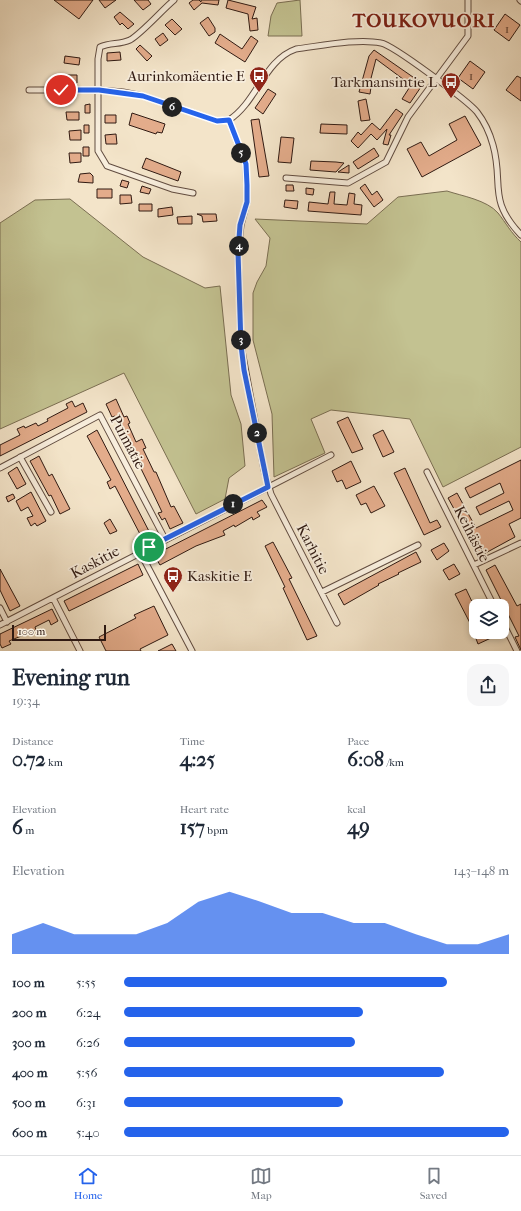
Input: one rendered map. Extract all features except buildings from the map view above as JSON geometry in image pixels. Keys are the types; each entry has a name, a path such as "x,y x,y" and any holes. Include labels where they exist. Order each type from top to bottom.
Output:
{"street":[{"path":"174,0 132,38 123,43 109,43 100,47 98,59 98,151 107,166 172,189 193,193"},
{"path":"286,178 348,183 386,162 408,117 468,36 470,23 468,0"},
{"path":"29,90 99,90 143,96 217,121 229,120 250,97 278,58 286,52 296,49 370,41 383,43 447,86 476,111 485,124 493,145 501,206 507,220 521,235"},
{"name":"Karhitie","path":"229,120 246,164 247,202 240,225 238,252 241,345 244,370 268,487 337,623"},
{"name":"Puimatie","path":"0,468 100,415 165,539"},
{"name":"Kaskitie","path":"0,625 330,455"},
{"path":"20,457 51,512"},
{"name":"Keihästie","path":"427,472 491,599"},
{"path":"474,565 521,544"},
{"path":"322,592 418,545"},
{"path":"140,552 192,651"},
{"path":"53,598 80,651"},
{"path":"0,608 7,622"},
{"path":"509,635 517,651"}],"shaded area":[{"path":"300,0 302,36 268,36 271,16 277,3"},
{"path":"447,191 488,205 498,213 511,232 521,242 521,447 443,487 410,419 331,410 311,419 325,453 274,477 272,414 253,340 253,293 266,266 270,238 255,219 367,224 398,197"},
{"path":"70,199 143,257 205,288 220,286 231,395 241,424 245,466 229,478 225,499 196,514 124,373 0,429 0,223 35,200"}],"place":[{"name":"Aurinkomäentie E","path":"259,93"},
{"name":"Tarkmansintie L","path":"451,99"},
{"name":"Kaskitie E","path":"173,593"}],"district":[{"name":"TOUKOVUORI","path":"424,21"}],"route":[{"path":"61,90 99,90 123,92 143,96 173,108 217,121 229,120 246,164 247,202 240,225 238,252 241,345 244,370 250,392 268,487 149,547"}]}
